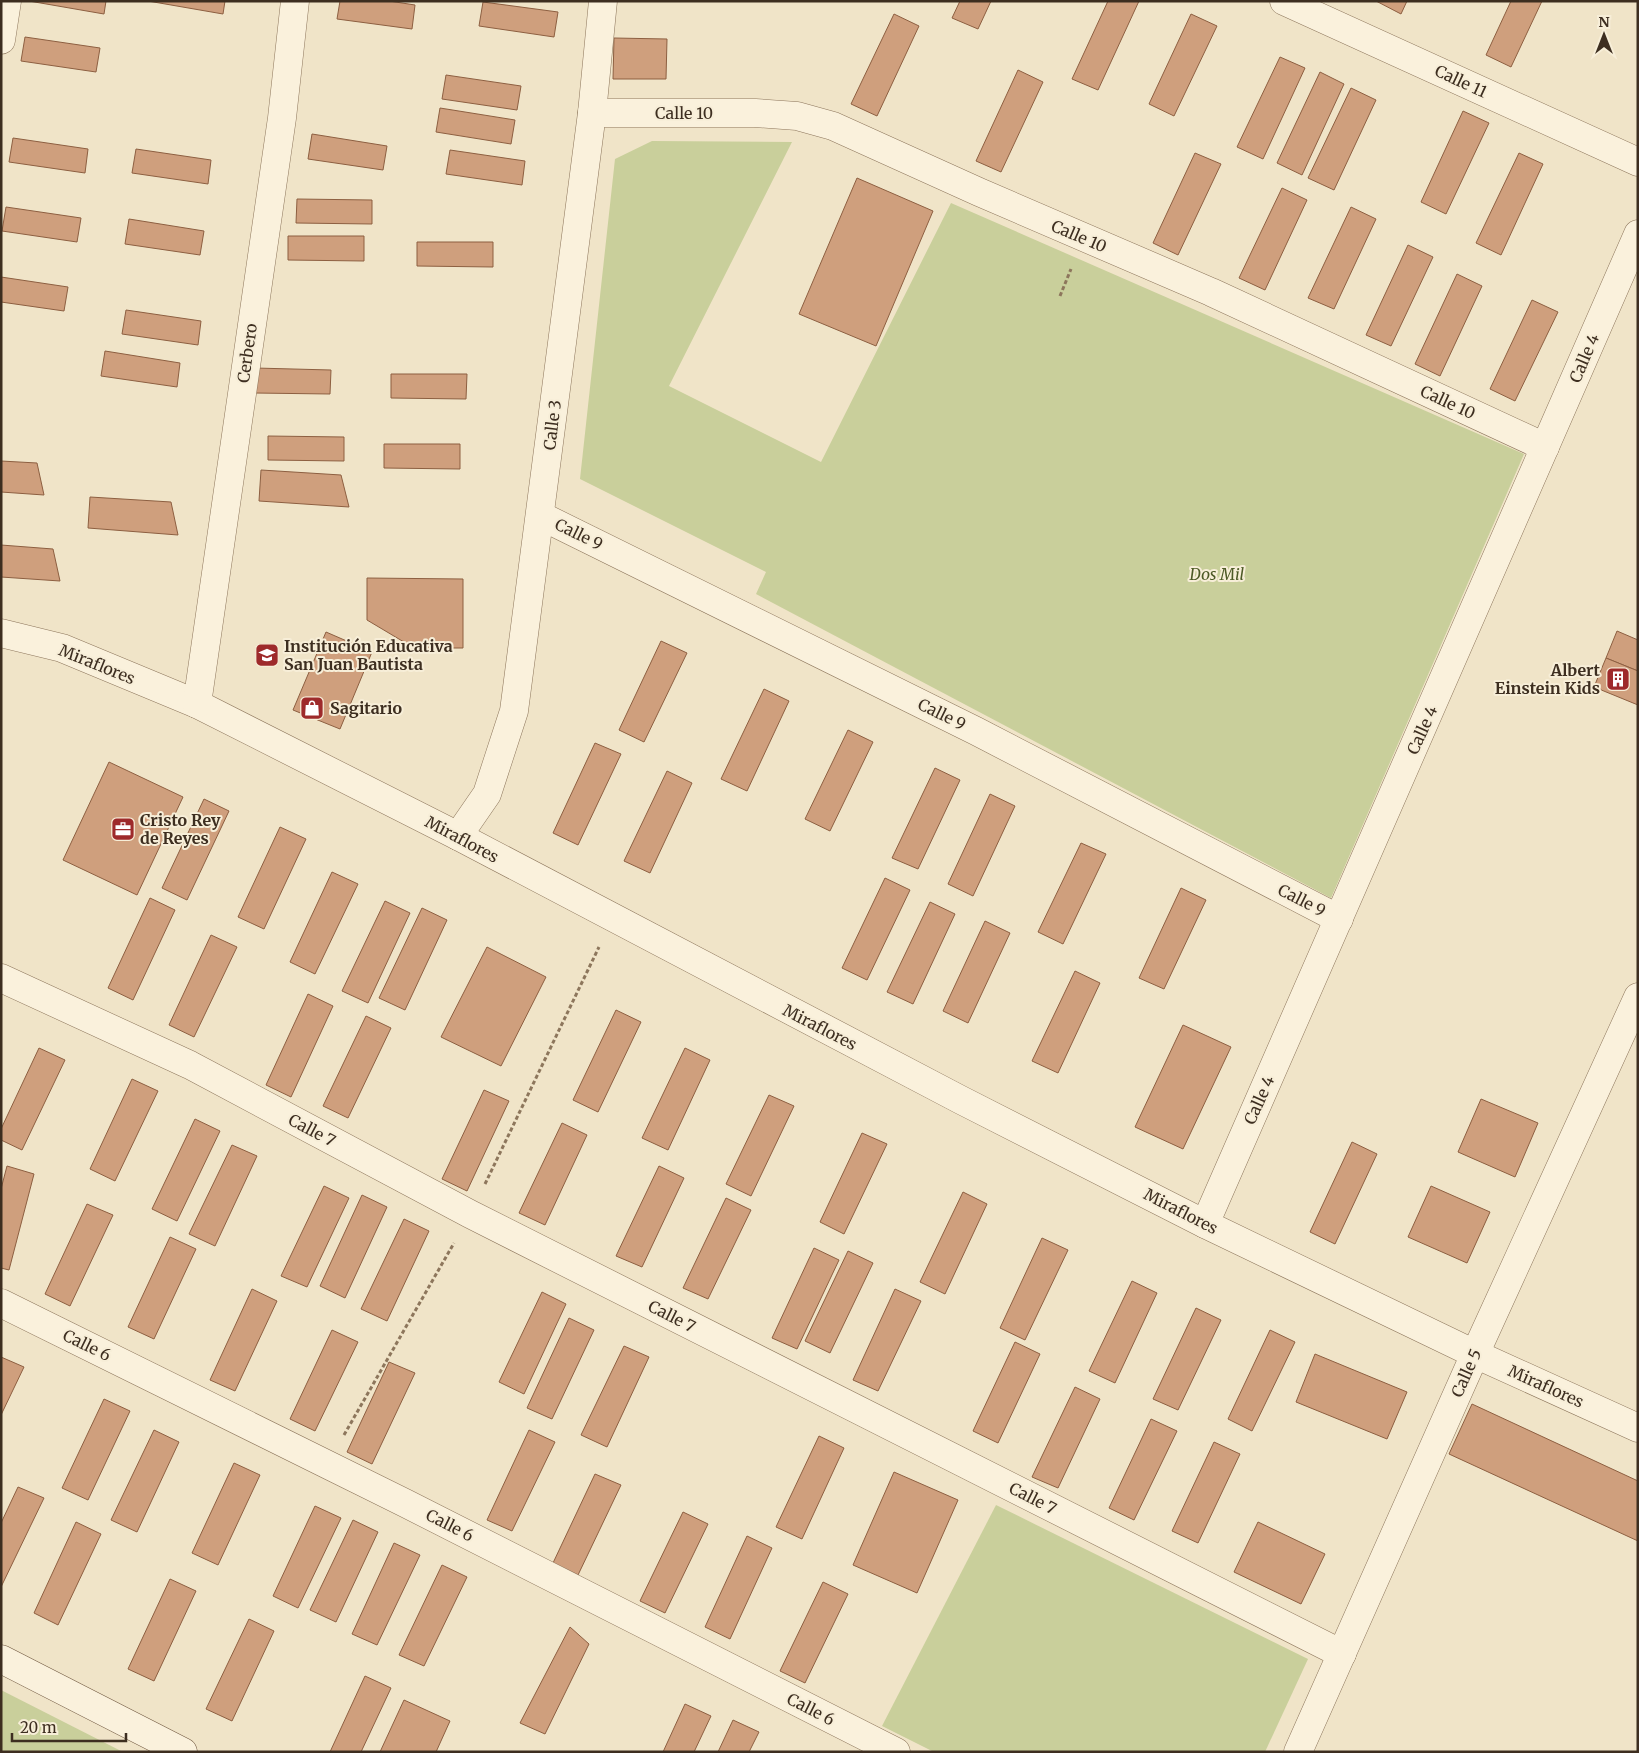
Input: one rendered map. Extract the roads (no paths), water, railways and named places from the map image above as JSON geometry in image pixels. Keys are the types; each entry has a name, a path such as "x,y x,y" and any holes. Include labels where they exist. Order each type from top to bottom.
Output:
{"street":[{"path":"1,40 7,1"},
{"name":"Cerbero","path":"197,704 282,118 295,1"},
{"name":"Calle 3","path":"458,836 487,794 514,711 541,516 592,113 604,1"},
{"name":"Calle 11","path":"1284,1 1638,162"},
{"name":"Calle 10","path":"592,113 755,113 797,116 833,126 979,192 1211,292 1545,447"},
{"name":"Calle 4","path":"1204,1224 1340,919 1638,234"},
{"name":"Calle 9","path":"541,516 976,731 1340,919"},
{"name":"Miraflores","path":"1,633 62,648 197,704 458,836 953,1096 1204,1224 1475,1354 1638,1428"},
{"name":"Calle 7","path":"1,978 190,1065 470,1214 1342,1654"},
{"name":"Calle 5","path":"1298,1752 1475,1354 1638,997"},
{"name":"Calle 6","path":"1,1303 405,1503 896,1752"},
{"path":"1,1659 183,1752"}],"place":[{"name":"Institución Educativa San Juan Bautista","path":"267,655"},
{"name":"Albert Einstein Kids","path":"1618,679"},
{"name":"Sagitario","path":"312,708"},
{"name":"Cristo Rey de Reyes","path":"123,829"}],"park label":[{"name":"Dos Mil","path":"1217,574"}]}
